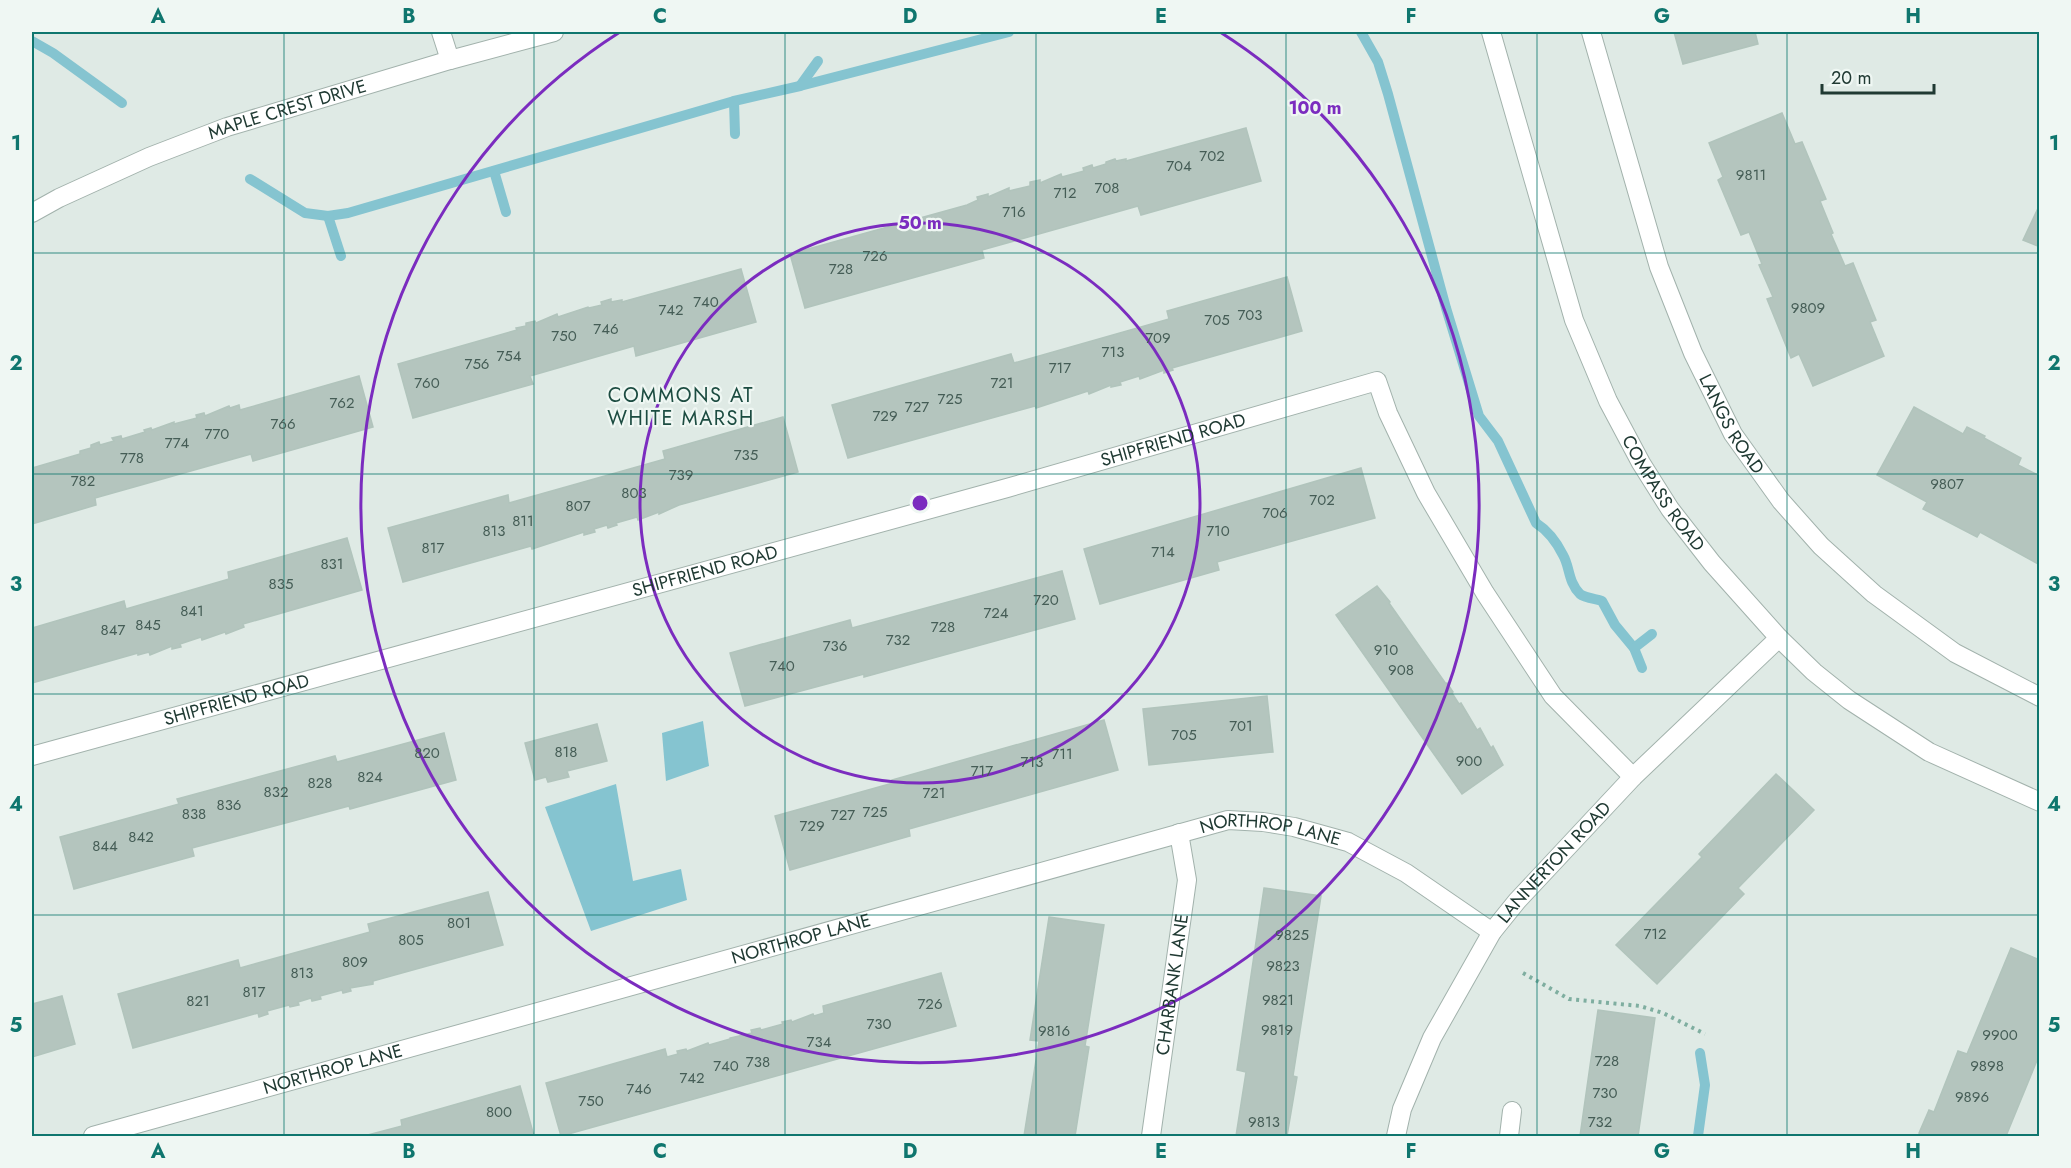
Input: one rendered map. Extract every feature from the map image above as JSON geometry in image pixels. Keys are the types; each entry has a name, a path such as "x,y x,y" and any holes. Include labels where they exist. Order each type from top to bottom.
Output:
{"street":[{"path":"441,32 450,60"},
{"name":"MAPLE CREST DRIVE","path":"32,213 148,157 228,127 450,60 554,32"},
{"name":"COMPASS ROAD","path":"1491,32 1574,320 1608,400 1641,462 1670,509 1712,563 1779,638 1849,700 1929,752 2040,802"},
{"name":"LANGS ROAD","path":"1591,32 1659,267 1693,353 1733,434 1781,501 1821,546 1874,594 1955,653 2040,697"},
{"name":"SHIPFRIEND ROAD","path":"32,756 1007,488 1377,381 1388,413 1426,493 1485,592 1554,696 1633,777"},
{"name":"LANNERTON ROAD","path":"1396,1137 1402,1109 1432,1038 1492,932 1517,901 1633,777 1779,638"},
{"name":"NORTHROP LANE","path":"93,1137 1228,820 1294,827 1348,842 1406,873 1492,932"},
{"name":"CHARBANK LANE","path":"1151,1137 1187,880 1179,833"},
{"path":"1509,1137 1512,1111"}],"path":[{"path":"1523,974 1569,999 1640,1006 1705,1034"}],"water":[{"path":"703,721 709,766 666,781 662,733"},
{"path":"616,784 633,881 681,869 687,900 591,931 545,807"}],"building":[{"path":"1674,32 1755,32 1758,44 1683,64"},
{"path":"1782,113 1795,144 1802,142 1826,199 1820,201 1845,266 1853,263 1876,320 1870,322 1884,356 1813,386 1799,354 1791,358 1767,299 1773,297 1759,265 1762,264 1749,232 1741,235 1718,180 1723,177 1709,143"},
{"path":"1246,128 1261,181 1141,215 1138,206 982,250 984,258 805,308 790,254 967,205 978,200 977,197 988,194 988,197 1009,188 1009,191 1030,186 1030,182 1040,180 1040,183 1061,174 1062,177 1084,171 1083,168 1092,165 1093,168 1115,159 1116,161 1126,159 1126,161"},
{"path":"2040,204 2040,247 2023,240"},
{"path":"741,269 756,322 636,356 634,346 530,376 533,384 413,418 398,364 517,330 516,328 526,326 526,323 535,321 536,323 557,314 558,317 602,305 601,302 611,299 611,302 622,300 622,302"},
{"path":"1287,277 1302,331 1172,368 1173,370 1164,373 1164,370 1140,379 1139,376 1120,382 1121,385 1111,387 1111,385 1089,394 1088,391 1036,408 1035,406 848,458 832,405 1011,354 1014,363 1169,319 1167,311"},
{"path":"359,376 373,427 253,461 251,454 95,498 96,505 32,524 32,468 80,454 80,451 91,448 91,445 114,441 112,438 121,436 122,439 151,428 152,430 174,422 174,424 197,418 196,415 204,413 205,416 229,406 230,408 239,405 240,410"},
{"path":"1914,407 1963,434 1967,427 1985,436 1984,438 2021,458 2018,465 2040,476 2040,565 1980,532 1977,537 1923,509 1927,502 1877,475"},
{"path":"783,417 798,472 679,505 638,520 637,517 616,523 617,525 608,528 607,525 594,529 595,532 584,535 584,532 532,549 531,546 403,582 388,528 508,495 509,503 665,459 663,451"},
{"path":"1361,468 1375,518 1217,562 1219,570 1100,604 1084,549"},
{"path":"347,538 362,590 243,624 244,627 226,634 225,632 202,640 201,637 180,644 181,647 172,649 172,646 150,655 149,652 138,655 138,653 32,683 32,628 124,601 126,609 229,579 228,572"},
{"path":"1062,571 1075,619 864,677 864,674 745,706 730,653 850,620 852,628"},
{"path":"1377,586 1447,683 1459,704 1461,703 1477,730 1480,728 1491,748 1493,746 1503,765 1462,794 1336,615"},
{"path":"1267,696 1273,752 1149,765 1143,709"},
{"path":"1104,720 1118,770 909,829 910,836 790,870 775,816"},
{"path":"597,724 607,761 567,771 569,777 548,782 546,777 535,780 525,743"},
{"path":"444,733 456,780 192,848 194,856 74,889 60,837 179,804 177,799 335,756 337,762"},
{"path":"1776,774 1814,810 1738,888 1744,894 1657,984 1616,945 1702,857 1699,854"},
{"path":"1264,888 1321,896 1293,1076 1297,1077 1287,1136 1236,1136 1246,1072 1237,1070"},
{"path":"488,892 503,945 373,981 373,984 350,988 351,991 343,993 342,990 320,996 321,999 312,1001 311,998 298,1002 299,1005 290,1007 289,1005 267,1011 268,1014 259,1017 258,1013 133,1048 118,994 238,960 240,968 370,932 368,924"},
{"path":"1049,917 1104,925 1085,1046 1089,1047 1075,1136 1024,1136 1039,1041 1030,1040"},
{"path":"2011,948 2040,960 2040,1053 2006,1136 1926,1136 1919,1133 1929,1110 1934,1112 1958,1051 1967,1054"},
{"path":"941,973 956,1026 561,1136 546,1083 665,1049 667,1057 678,1054 677,1051 686,1049 687,1051 708,1043 709,1045 752,1033 751,1030 760,1028 761,1030 783,1024 782,1022 791,1020 792,1022 813,1014 814,1016 824,1013 823,1006"},
{"path":"62,996 75,1044 32,1057 32,1004"},
{"path":"1598,1010 1655,1018 1638,1136 1580,1136"},
{"path":"520,1086 534,1136 364,1136 402,1126 401,1120"}],"waterway":[{"path":"250,179 305,213 328,216 348,213 734,101 1009,32"},
{"path":"1361,32 1378,62 1388,94 1446,308 1479,416 1498,441 1536,523 1548,533 1561,550 1576,589 1582,595 1602,601 1615,625 1634,648 1642,668"},
{"path":"32,41 53,53 122,103"},
{"path":"800,86 818,61"},
{"path":"734,101 735,134"},
{"path":"494,171 506,212"},
{"path":"328,216 341,256"},
{"path":"1634,648 1652,634"},
{"path":"1698,1136 1705,1085 1700,1053"}],"district":[{"name":"COMMONS AT WHITE MARSH","path":"681,406"}]}
